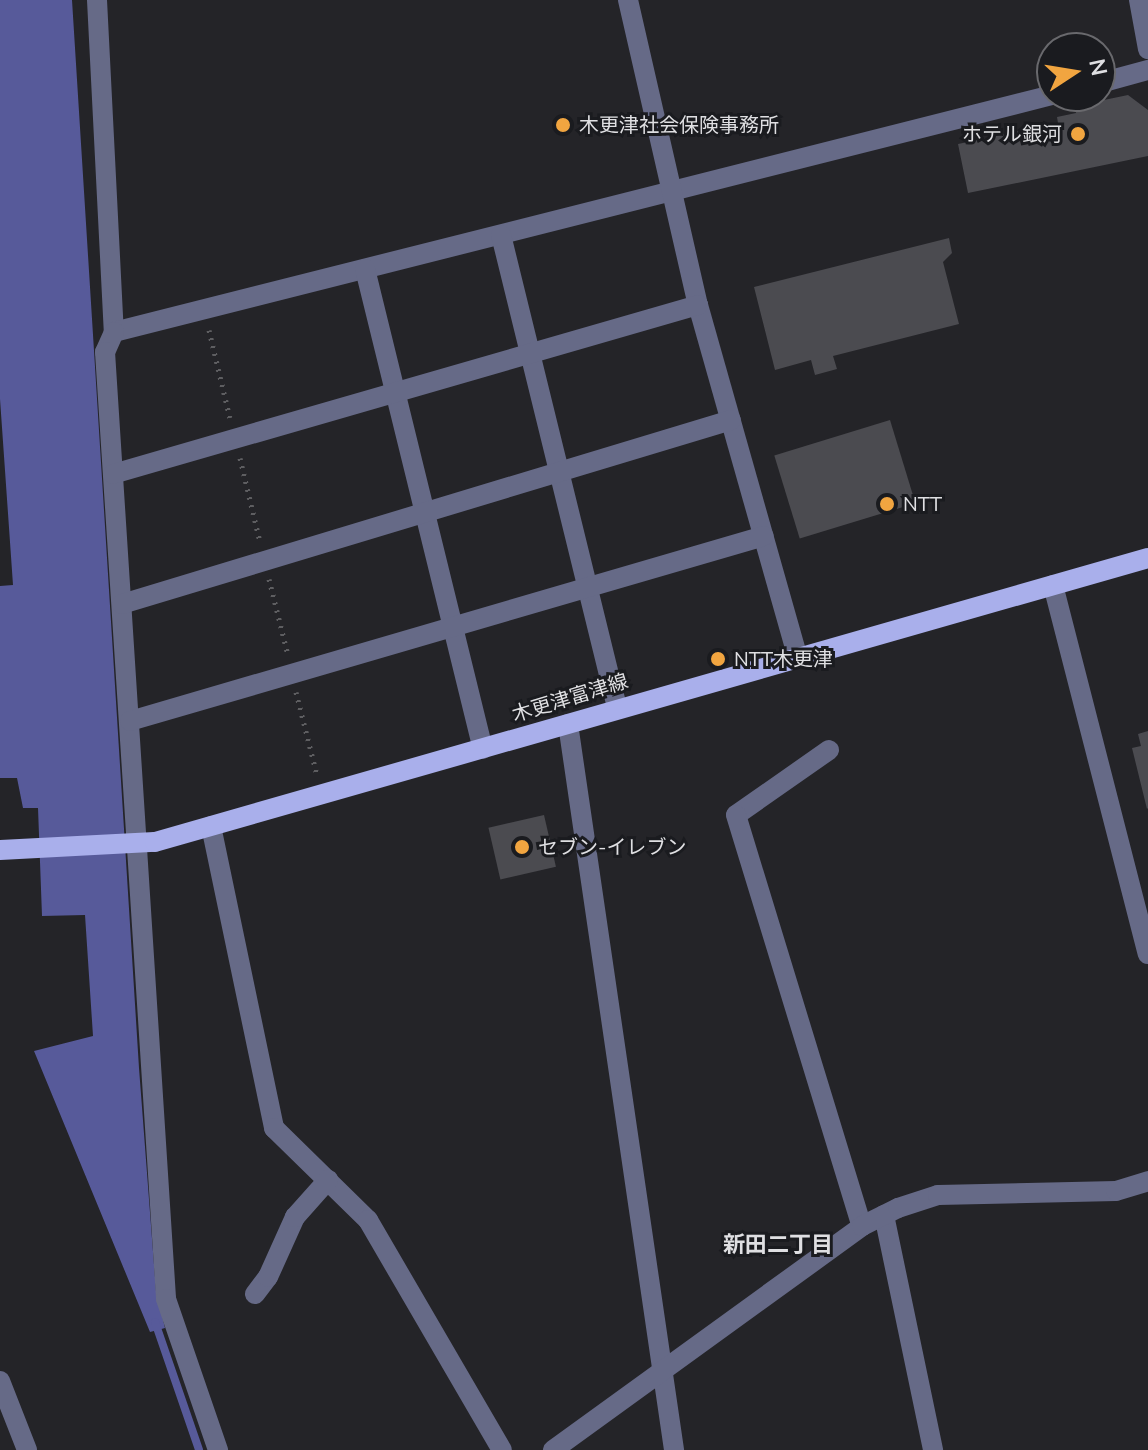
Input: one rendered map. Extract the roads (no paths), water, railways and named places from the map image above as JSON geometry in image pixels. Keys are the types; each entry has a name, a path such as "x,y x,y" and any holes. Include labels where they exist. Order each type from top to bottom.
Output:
{"main road":[{"name":"木更津富津線","path":"8,850 138,845 483,749 797,655 1148,558"}],"street":[{"path":"97,0 114,332 105,352 166,1299 218,1450"},
{"path":"628,0 698,305 797,655"},
{"path":"1139,0 1148,49"},
{"path":"1116,79 1148,70"},
{"path":"114,332 1036,99"},
{"path":"501,235 529,354 591,586 617,709"},
{"path":"365,269 483,749"},
{"path":"113,474 698,305"},
{"path":"122,604 731,420"},
{"path":"130,721 764,536"},
{"path":"1053,585 1148,954"},
{"path":"568,724 674,1450"},
{"path":"829,750 736,815 862,1226"},
{"path":"211,826 274,1128 368,1220 502,1450"},
{"path":"255,1294 268,1277 295,1217 328,1180"},
{"path":"553,1450 862,1226 884,1215 938,1195 1116,1191 1148,1181"},
{"path":"884,1215 933,1450"},
{"path":"0,1381 27,1450"}],"water":[{"path":"0,0 72,0 139,1068 156,1291 165,1328 150,1332 34,1051 93,1036 85,915 42,916 38,808 23,808 17,778 0,778 0,586 13,585 0,399"}],"waterway":[{"path":"155,1322 199,1450"}],"place":[{"name":"木更津社会保険事務所","path":"563,125"},
{"name":"ホテル銀河","path":"1078,134"},
{"name":"NTT","path":"887,504"},
{"name":"NTT木更津","path":"718,659"},
{"name":"セブン-イレブン","path":"522,847"}],"district":[{"name":"新田二丁目","path":"778,1246"}]}
